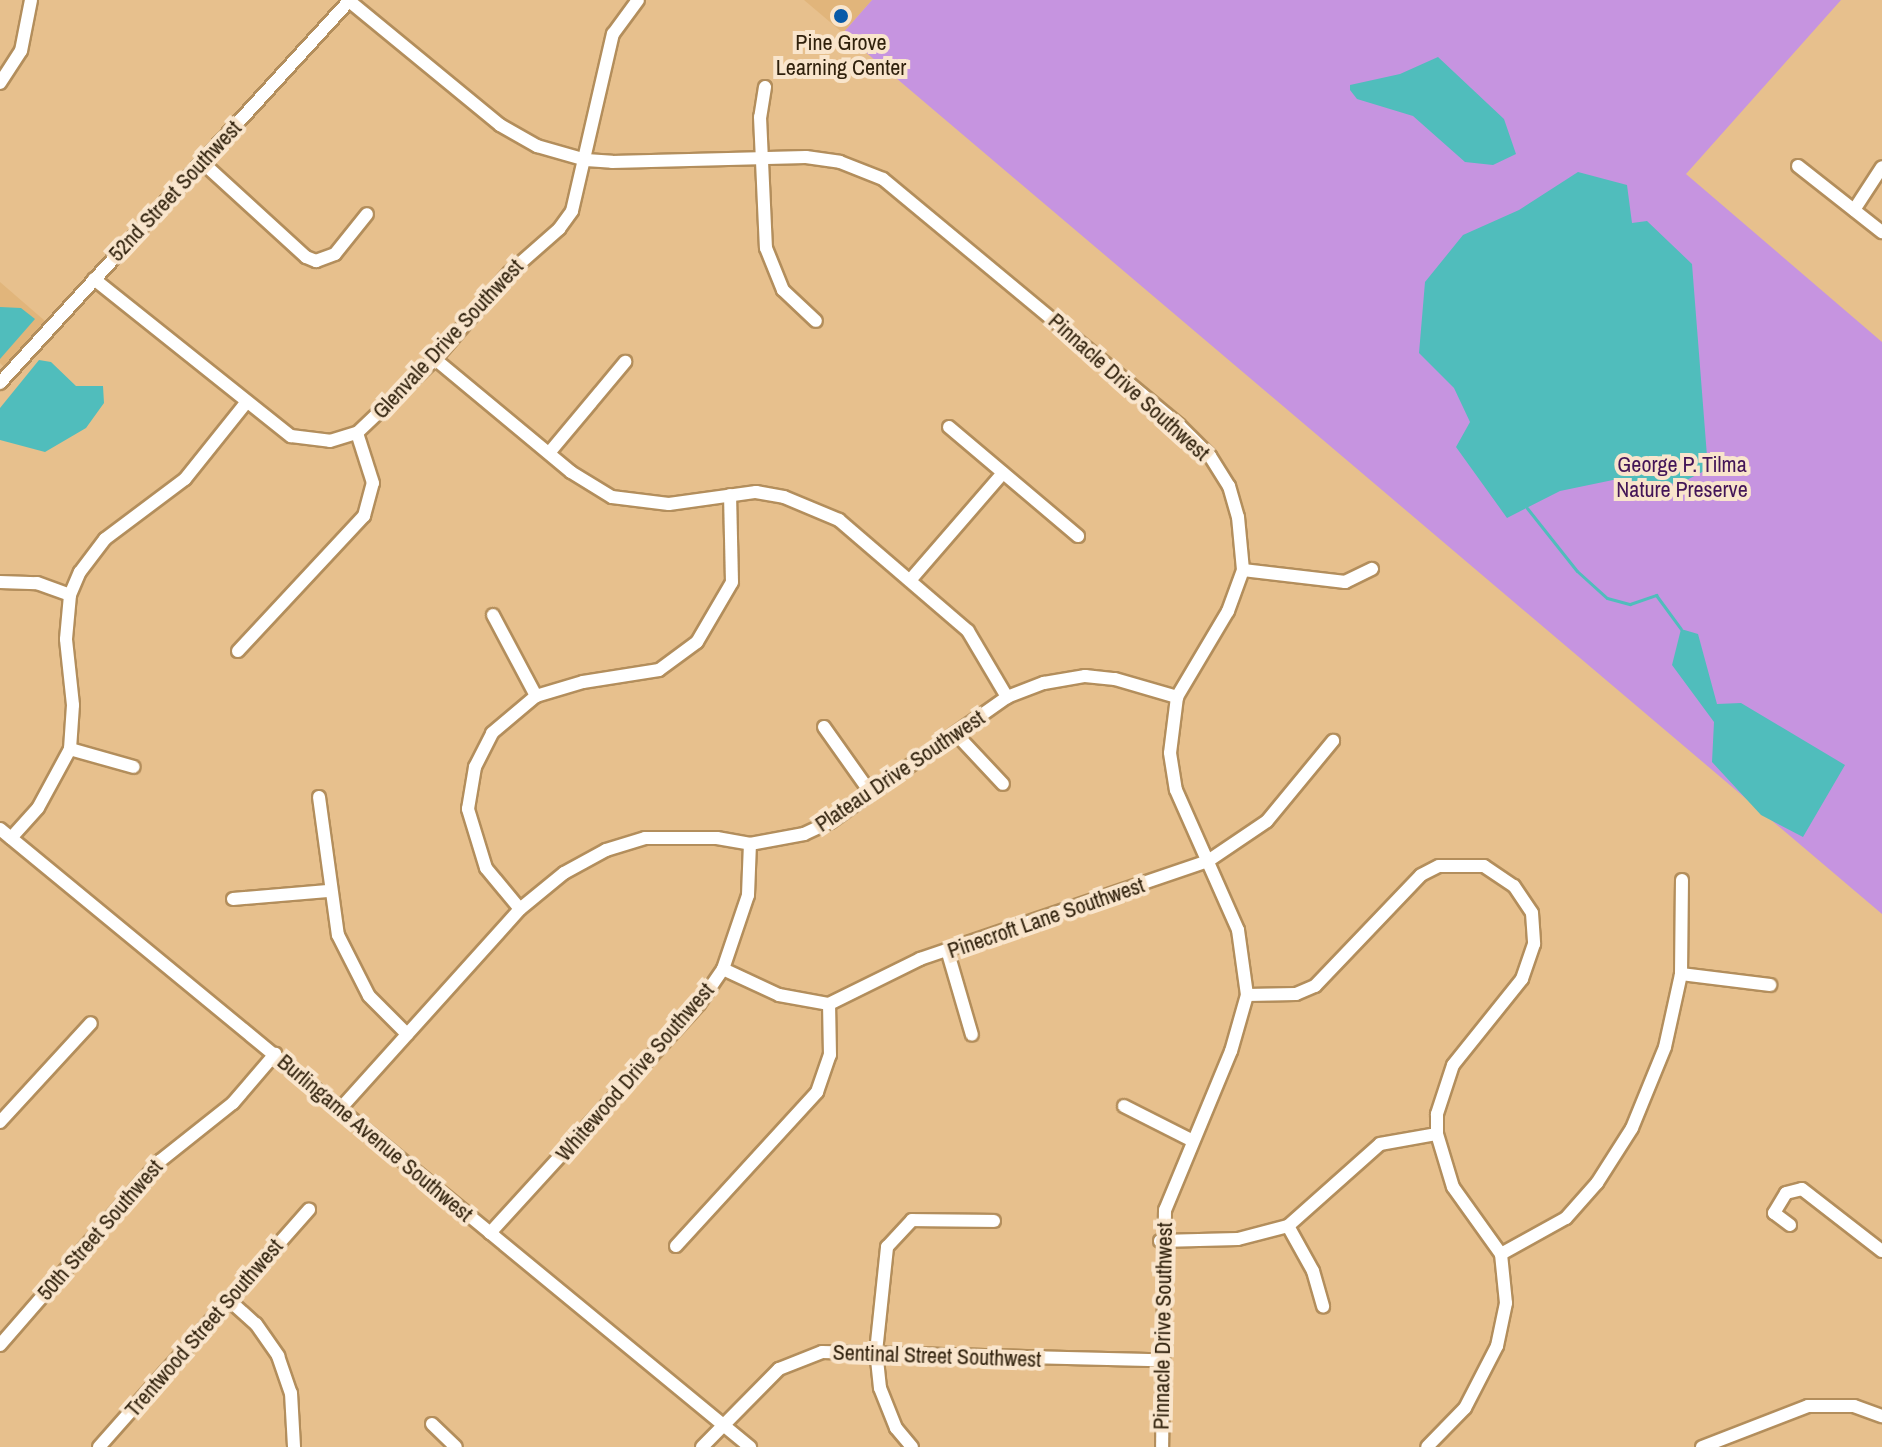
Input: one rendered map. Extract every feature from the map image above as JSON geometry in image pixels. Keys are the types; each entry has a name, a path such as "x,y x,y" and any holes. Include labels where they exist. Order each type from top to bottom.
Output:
{"street":[{"path":"0,83 24,44 31,0"},
{"name":"Pinnacle Drive Southwest","path":"349,0 500,125 537,146 586,160 761,161 806,157 840,162 883,179 1155,405 1210,456 1229,486 1238,517 1243,570 1228,611 1177,697 1171,722 1172,773 1238,930 1247,995 1231,1051 1191,1140 1165,1210 1160,1241 1162,1447"},
{"name":"52nd Street Southwest","path":"0,383 349,0"},
{"name":"Glenvale Drive Southwest","path":"94,279 245,404 291,436 330,441 357,433 435,359 509,273 559,229 572,211 613,34 638,0"},
{"path":"765,87 761,161 770,266 783,290 816,321"},
{"path":"202,162 316,261 335,254 367,214"},
{"path":"1798,166 1882,232"},
{"path":"1854,210 1882,167"},
{"path":"435,359 549,453 612,497 669,504 730,495 784,497 839,520 912,578 968,631 1007,697"},
{"path":"549,453 625,362"},
{"path":"11,838 38,808 70,749 73,705 66,639 70,595 105,539 185,479 245,404"},
{"path":"949,427 1078,536"},
{"path":"238,651 364,516 373,483 357,433"},
{"path":"912,578 1003,473"},
{"path":"520,909 486,868 473,834 469,795 492,733 536,696 583,682 659,670 697,642 732,582 735,542 730,495"},
{"path":"1243,570 1345,582 1372,569"},
{"path":"0,582 37,583 70,595"},
{"path":"493,615 536,696"},
{"name":"Plateau Drive Southwest","path":"340,1109 520,909 564,873 624,844 691,837 750,844 804,834 957,735 1007,697 1044,683 1085,676 1115,679 1177,697"},
{"path":"824,727 870,792"},
{"path":"957,735 1003,784"},
{"name":"Pinecroft Lane Southwest","path":"829,1004 920,959 948,953 1208,861 1267,821 1333,741"},
{"path":"70,749 134,767"},
{"path":"319,797 328,891 352,967 369,996 407,1034"},
{"name":"Burlingame Avenue Southwest","path":"0,829 750,1447"},
{"name":"Whitewood Drive Southwest","path":"490,1233 699,1004 723,969 748,895 750,844"},
{"path":"1247,995 1296,994 1315,986 1421,875 1439,866 1468,863 1500,875 1532,913 1532,957 1515,991 1453,1065 1437,1114 1437,1134 1453,1187 1501,1254 1506,1303 1497,1346 1465,1408 1427,1447"},
{"path":"1501,1254 1566,1218 1613,1161 1665,1047 1681,974 1682,880"},
{"path":"233,899 328,891"},
{"path":"948,953 972,1035"},
{"path":"676,1246 817,1092 830,1055 829,1004 779,995 723,969"},
{"path":"1681,974 1770,985"},
{"path":"0,1122 91,1023"},
{"name":"50th Street Southwest","path":"0,1345 160,1161 233,1103 275,1054"},
{"path":"1124,1106 1191,1140"},
{"path":"1160,1241 1238,1239 1288,1226 1380,1144 1437,1134"},
{"path":"1790,1225 1774,1213 1786,1193 1802,1189 1882,1251"},
{"name":"Trentwood Street Southwest","path":"99,1447 309,1210"},
{"path":"912,1447 896,1428 880,1388 876,1352 884,1258 901,1226 931,1217 994,1221"},
{"path":"1288,1226 1313,1271 1323,1307"},
{"path":"229,1300 256,1324 278,1356 291,1393 294,1447"},
{"name":"Sentinal Street Southwest","path":"702,1447 779,1369 822,1352 1159,1360"},
{"path":"1702,1447 1808,1406 1854,1406 1882,1416"},
{"path":"432,1424 456,1447"}],"shaded area":[{"name":"Pine Grove Learning Center","path":"804,0 872,0 843,33"},
{"path":"0,282 45,321 4,367 0,363"}],"green space":[{"name":"George P. Tilma Nature Preserve","path":"872,0 1841,0 1686,174 1882,342 1882,914 843,33"}],"water":[{"path":"1438,57 1504,119 1516,154 1493,165 1465,162 1413,116 1357,99 1350,90 1350,85 1400,74"},
{"path":"1578,172 1627,185 1632,223 1647,221 1692,264 1708,469 1679,484 1613,480 1560,491 1507,518 1456,447 1470,422 1454,388 1419,353 1425,282 1463,235 1519,210"},
{"path":"0,307 21,308 35,319 0,359"},
{"path":"39,360 51,362 76,386 103,386 104,403 86,428 45,452 0,440 0,408"},
{"path":"1681,629 1698,634 1717,704 1741,703 1845,765 1803,837 1761,815 1712,762 1714,722 1672,665"}],"waterway":[{"path":"1527,508 1577,571 1607,598 1630,604 1656,595 1681,629"}],"place":[{"name":"Pine Grove Learning Center","path":"841,16"}]}
